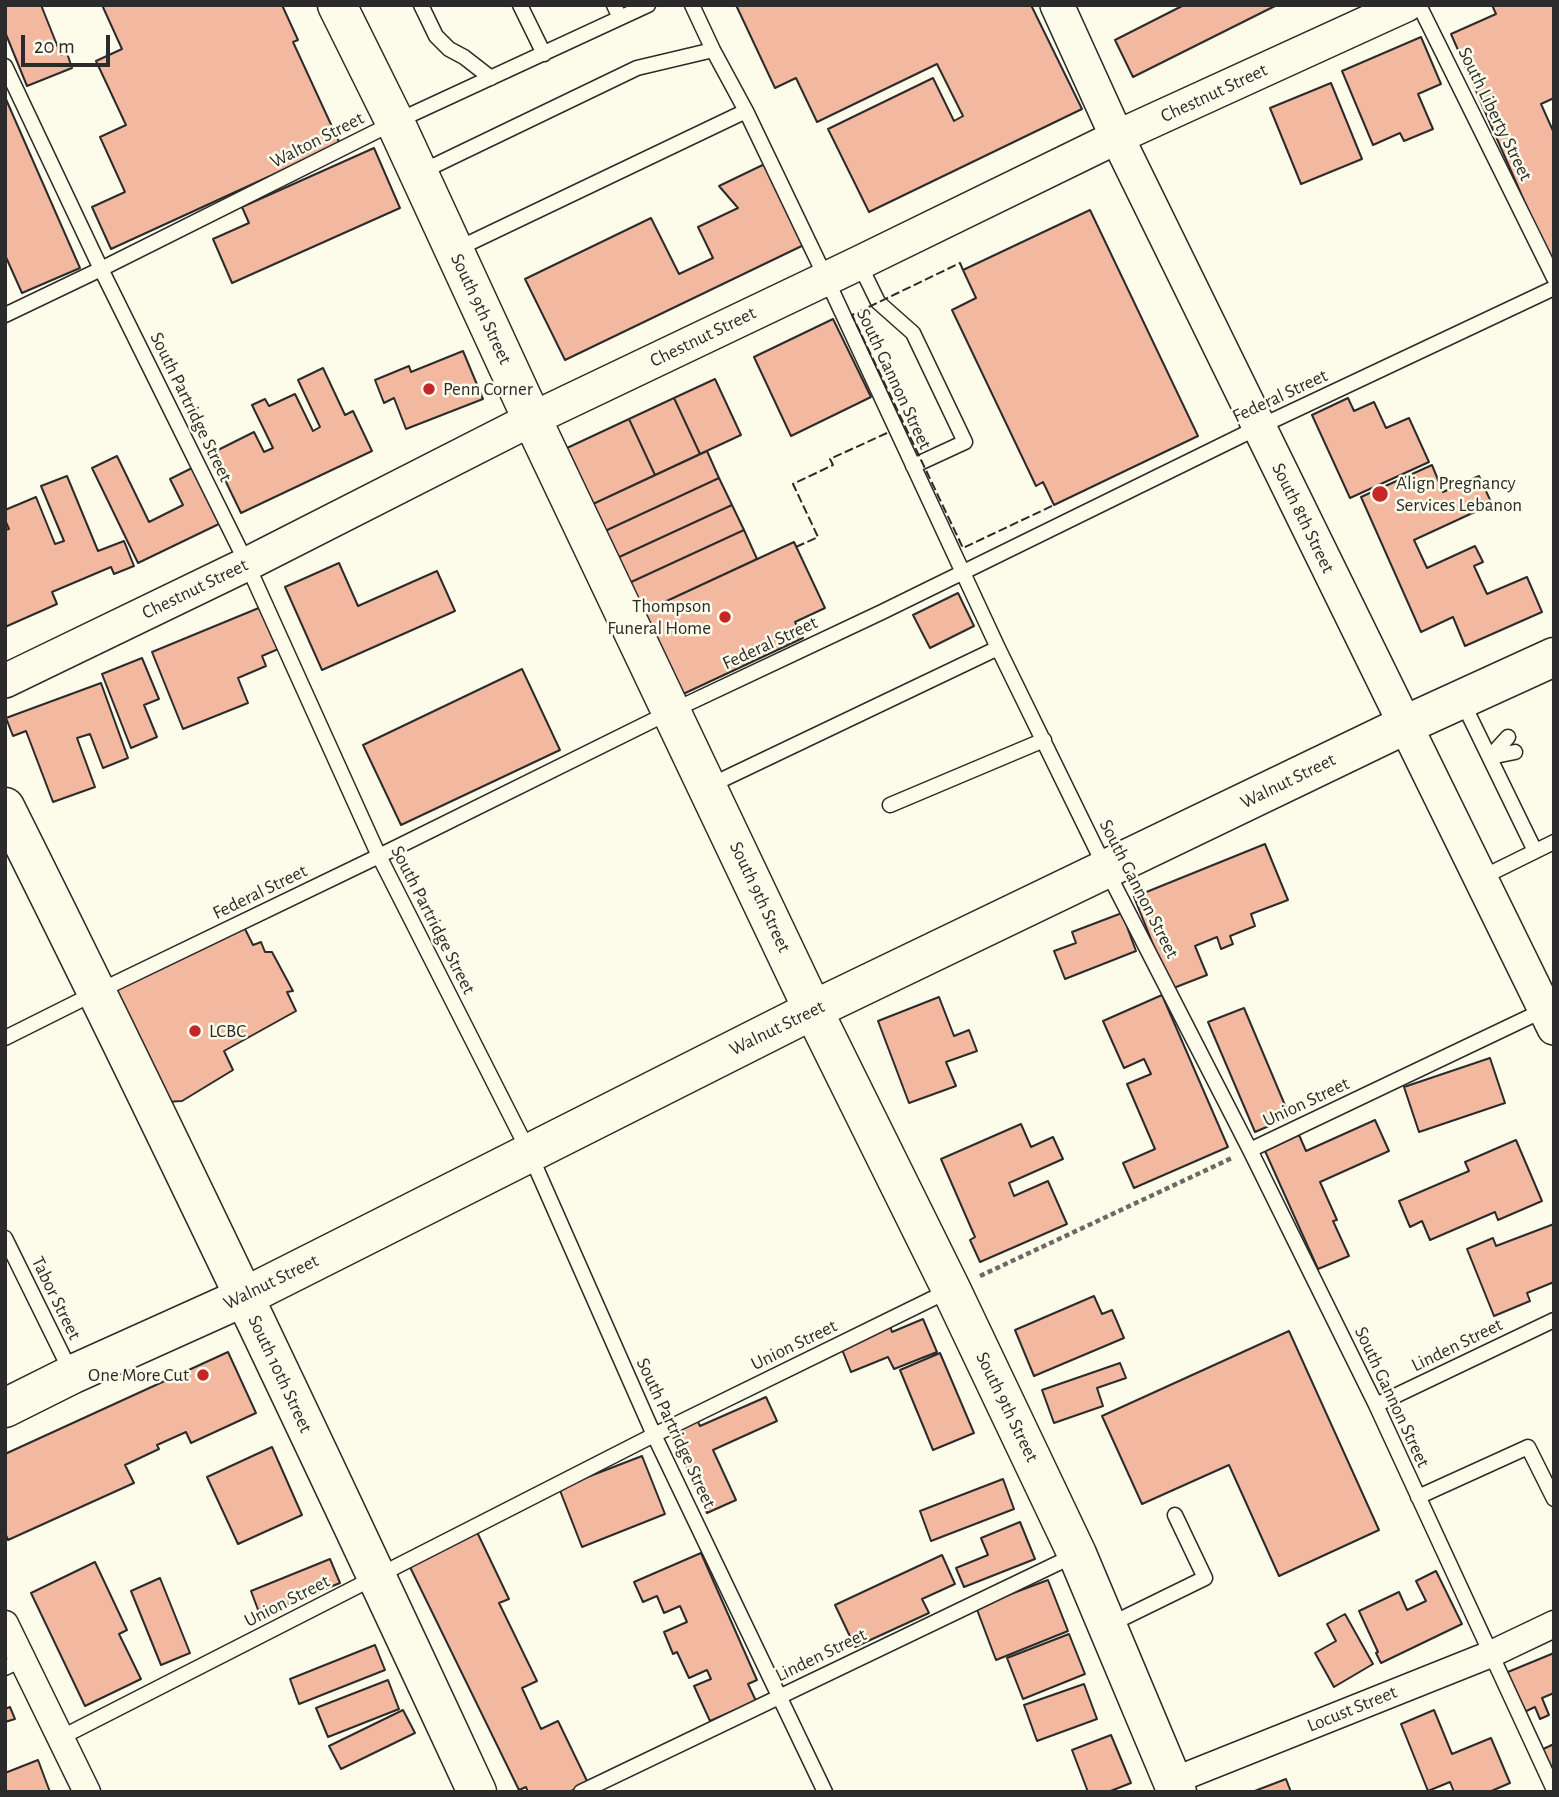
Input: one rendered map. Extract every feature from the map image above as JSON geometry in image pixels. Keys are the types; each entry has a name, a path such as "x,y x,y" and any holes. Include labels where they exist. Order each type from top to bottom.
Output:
{"highway":[{"name":"South 9th Street","path":"337,5 395,122 532,419 813,1010 951,1289 1077,1554 1108,1626 1170,1787"},
{"name":"Walnut Street","path":"5,1408 73,1374 244,1297 813,1010 1405,724 1553,658"},
{"name":"South 10th Street","path":"5,807 244,1297 477,1792"}],"street":[{"name":"South 8th Street","path":"1057,5 1117,137 1551,1015"},
{"name":"Chestnut Street","path":"5,681 247,564 532,419 1117,137 1406,5"},
{"path":"5,1624 14,1664 60,1738 87,1792"},
{"name":"Locust Street","path":"1170,1787 1491,1654 1554,1624"}],"lane":[{"path":"421,5 436,36 449,49 491,78"},
{"path":"520,5 544,54"},
{"name":"Walton Street","path":"5,315 395,122 544,54 617,12 648,5"},
{"name":"South Gannon Street","path":"692,5 826,278 998,648 1106,869 1250,1150 1376,1405 1554,1790"},
{"name":"South Liberty Street","path":"1419,5 1554,278"},
{"path":"418,173 638,68 713,50"},
{"name":"South Partridge Street","path":"5,66 101,269 247,564 379,856 528,1152 654,1435 825,1792"},
{"path":"454,251 746,111"},
{"path":"859,263 878,302 913,333 965,442 913,466"},
{"name":"Federal Street","path":"5,1038 1259,427 1554,289"},
{"path":"708,787 998,648"},
{"path":"1462,699 1535,851"},
{"path":"1490,757 1508,737"},
{"path":"890,806 1044,740"},
{"path":"1490,757 1515,752"},
{"path":"1481,878 1554,842"},
{"name":"Union Street","path":"1250,1150 1551,1015"},
{"name":"Tabor Street","path":"5,1238 73,1374"},
{"name":"Union Street","path":"60,1738 654,1435 951,1289"},
{"name":"Linden Street","path":"1376,1405 1554,1320"},
{"path":"1418,1497 1528,1447 1554,1499"},
{"path":"1108,1626 1205,1578 1175,1516"},
{"name":"Linden Street","path":"581,1792 1077,1554"}],"path":[{"name":"Union Street","path":"951,1289 1250,1150"}],"building":[{"path":"5,5 41,5 61,55 67,53 72,68 27,86 5,32"},
{"path":"102,5 282,5 298,40 293,42 340,144 111,249 92,207 125,192 100,137 126,125 96,61 122,49"},
{"path":"736,5 1031,5 1082,109 869,212 828,129 933,78 954,121 963,116 937,64 817,122 796,78 775,88"},
{"path":"1184,5 1277,5 1133,77 1115,40"},
{"path":"1492,5 1554,5 1554,98 1541,104 1554,133 1554,269 1451,34 1496,14"},
{"path":"1421,37 1441,84 1418,94 1433,129 1404,141 1400,133 1373,145 1342,71"},
{"path":"1331,83 1362,159 1301,184 1270,108"},
{"path":"5,97 80,268 22,293 5,255"},
{"path":"374,148 400,208 232,283 213,239 249,223 242,207"},
{"path":"771,161 810,242 565,360 525,279 651,218 679,274 713,258 698,227 738,208 719,186"},
{"path":"1090,210 1198,436 1054,505 1043,482 1036,486 952,310 976,298 963,270"},
{"path":"833,319 871,397 791,436 754,357"},
{"name":"Penn Corner","path":"463,351 483,399 406,429 394,398 384,403 375,380 409,366 411,372"},
{"path":"323,368 345,415 353,411 372,451 241,513 212,453 254,432 264,452 273,448 252,405 265,399 269,406 295,394 313,431 320,427 298,380"},
{"path":"715,379 741,435 700,454 674,398"},
{"path":"674,398 700,454 655,475 629,419"},
{"path":"1348,398 1354,411 1374,402 1386,428 1409,418 1429,462 1350,498 1312,415"},
{"path":"629,419 655,475 593,504 567,448"},
{"path":"707,451 719,478 605,531 593,504"},
{"path":"117,456 149,522 183,505 170,479 194,467 221,523 138,563 92,468"},
{"path":"1432,465 1443,492 1479,476 1492,504 1414,540 1427,568 1475,546 1483,562 1474,566 1487,594 1527,577 1542,612 1465,646 1453,617 1421,632 1361,497"},
{"path":"67,476 98,551 124,541 134,566 114,574 111,567 52,592 57,604 5,627 5,530 9,529 5,510 36,497 55,544 64,541 41,486"},
{"path":"719,478 732,505 617,558 605,531"},
{"path":"732,505 744,530 629,583 617,558"},
{"path":"744,530 757,559 643,612 629,583"},
{"name":"Thompson Funeral Home","path":"794,542 825,608 795,622 803,638 681,695 643,612"},
{"path":"339,563 358,606 437,571 455,611 322,670 285,587"},
{"path":"958,593 974,626 930,648 913,615"},
{"path":"266,605 283,647 262,656 266,666 238,678 248,703 183,729 152,652"},
{"path":"142,658 159,699 144,705 157,737 131,748 102,674"},
{"path":"522,669 560,750 401,825 363,745"},
{"path":"101,683 128,758 103,768 90,734 77,738 95,787 53,802 26,731 13,736 6,718"},
{"path":"1265,844 1288,900 1251,914 1255,926 1230,936 1233,944 1221,949 1217,937 1195,946 1207,975 1171,989 1134,897"},
{"path":"1122,913 1136,951 1065,979 1054,951 1076,943 1072,932"},
{"name":"LCBC","path":"244,927 253,945 261,942 265,952 272,952 293,991 287,992 296,1011 224,1051 233,1070 182,1101 166,1102 110,993"},
{"path":"1162,995 1228,1147 1134,1188 1123,1163 1155,1149 1127,1084 1151,1074 1144,1059 1124,1068 1103,1021"},
{"path":"939,997 954,1036 969,1030 977,1051 946,1062 956,1086 909,1103 878,1021"},
{"path":"1244,1008 1290,1117 1255,1132 1208,1022"},
{"path":"1490,1058 1505,1103 1419,1132 1404,1087"},
{"path":"1375,1120 1389,1151 1320,1182 1337,1220 1333,1221 1349,1256 1318,1269 1265,1151 1299,1135 1306,1151"},
{"path":"1021,1124 1031,1147 1053,1137 1063,1159 1009,1183 1014,1196 1048,1181 1067,1224 980,1262 970,1240 975,1237 941,1159"},
{"path":"1516,1140 1542,1201 1498,1220 1495,1212 1430,1240 1422,1221 1410,1227 1399,1201 1469,1171 1465,1162"},
{"path":"1554,1224 1554,1282 1527,1293 1530,1301 1494,1316 1467,1249 1493,1238 1496,1246"},
{"path":"1094,1296 1102,1314 1112,1310 1124,1338 1034,1376 1015,1330"},
{"path":"923,1319 937,1352 894,1369 888,1357 851,1372 841,1347 890,1326 892,1332"},
{"path":"1289,1331 1379,1530 1279,1576 1229,1465 1142,1504 1102,1416"},
{"path":"228,1352 256,1413 191,1443 186,1432 157,1445 159,1449 125,1465 134,1483 8,1540 5,1533 5,1454"},
{"path":"940,1353 974,1433 933,1450 900,1370"},
{"path":"1120,1363 1126,1378 1097,1388 1103,1406 1054,1423 1042,1390"},
{"path":"766,1397 777,1421 713,1450 736,1500 707,1513 671,1432 697,1420 700,1426"},
{"path":"272,1447 302,1515 238,1544 207,1477"},
{"path":"642,1456 665,1514 582,1547 559,1488"},
{"path":"1003,1479 1014,1509 931,1541 920,1511"},
{"path":"1020,1522 1035,1559 964,1587 956,1568 988,1555 981,1538"},
{"path":"477,1532 509,1599 499,1603 537,1681 522,1688 541,1729 558,1721 588,1783 569,1792 528,1792 526,1787 519,1790 409,1565"},
{"path":"701,1553 757,1680 748,1684 756,1701 710,1721 694,1686 711,1679 707,1670 689,1678 677,1652 673,1654 664,1632 687,1622 680,1606 664,1613 657,1596 643,1602 634,1582"},
{"path":"942,1555 955,1584 922,1599 929,1613 855,1647 835,1605"},
{"path":"330,1559 340,1583 260,1615 251,1591"},
{"path":"95,1562 127,1630 119,1634 141,1679 85,1706 31,1593"},
{"path":"1436,1571 1462,1624 1381,1663 1359,1611 1399,1592 1407,1610 1426,1601 1416,1581"},
{"path":"160,1578 190,1653 161,1665 131,1591"},
{"path":"1048,1580 1068,1631 996,1660 976,1607"},
{"path":"1345,1614 1373,1664 1334,1687 1315,1653 1336,1641 1327,1624"},
{"path":"1069,1634 1085,1674 1023,1699 1007,1658"},
{"path":"375,1645 385,1670 299,1704 290,1679"},
{"path":"1554,1653 1554,1693 1542,1698 1549,1715 1540,1719 1535,1707 1520,1714 1503,1674"},
{"path":"388,1680 399,1709 328,1737 316,1708"},
{"path":"1084,1684 1097,1719 1037,1741 1024,1705"},
{"path":"10,1707 15,1719 5,1722 5,1709"},
{"path":"403,1710 415,1733 341,1769 329,1746"},
{"path":"1434,1710 1452,1754 1491,1738 1510,1783 1489,1792 1454,1792 1450,1782 1428,1791 1401,1724"},
{"path":"1111,1735 1131,1783 1108,1792 1088,1792 1072,1750"},
{"path":"1554,1744 1554,1778 1541,1750"},
{"path":"38,1760 50,1792 5,1792 5,1773"},
{"path":"1286,1779 1291,1792 1252,1792"}],"fence":[{"path":"963,270 960,263 852,315 963,548 1054,505"},
{"path":"796,547 818,537 793,484 833,465 830,459 887,433"}],"place":[{"name":"Penn Corner","path":"429,389"},
{"name":"Align Pregnancy Services Lebanon","path":"1380,494"},
{"name":"Thompson Funeral Home","path":"725,617"},
{"name":"LCBC","path":"195,1031"},
{"name":"One More Cut","path":"203,1375"}]}
